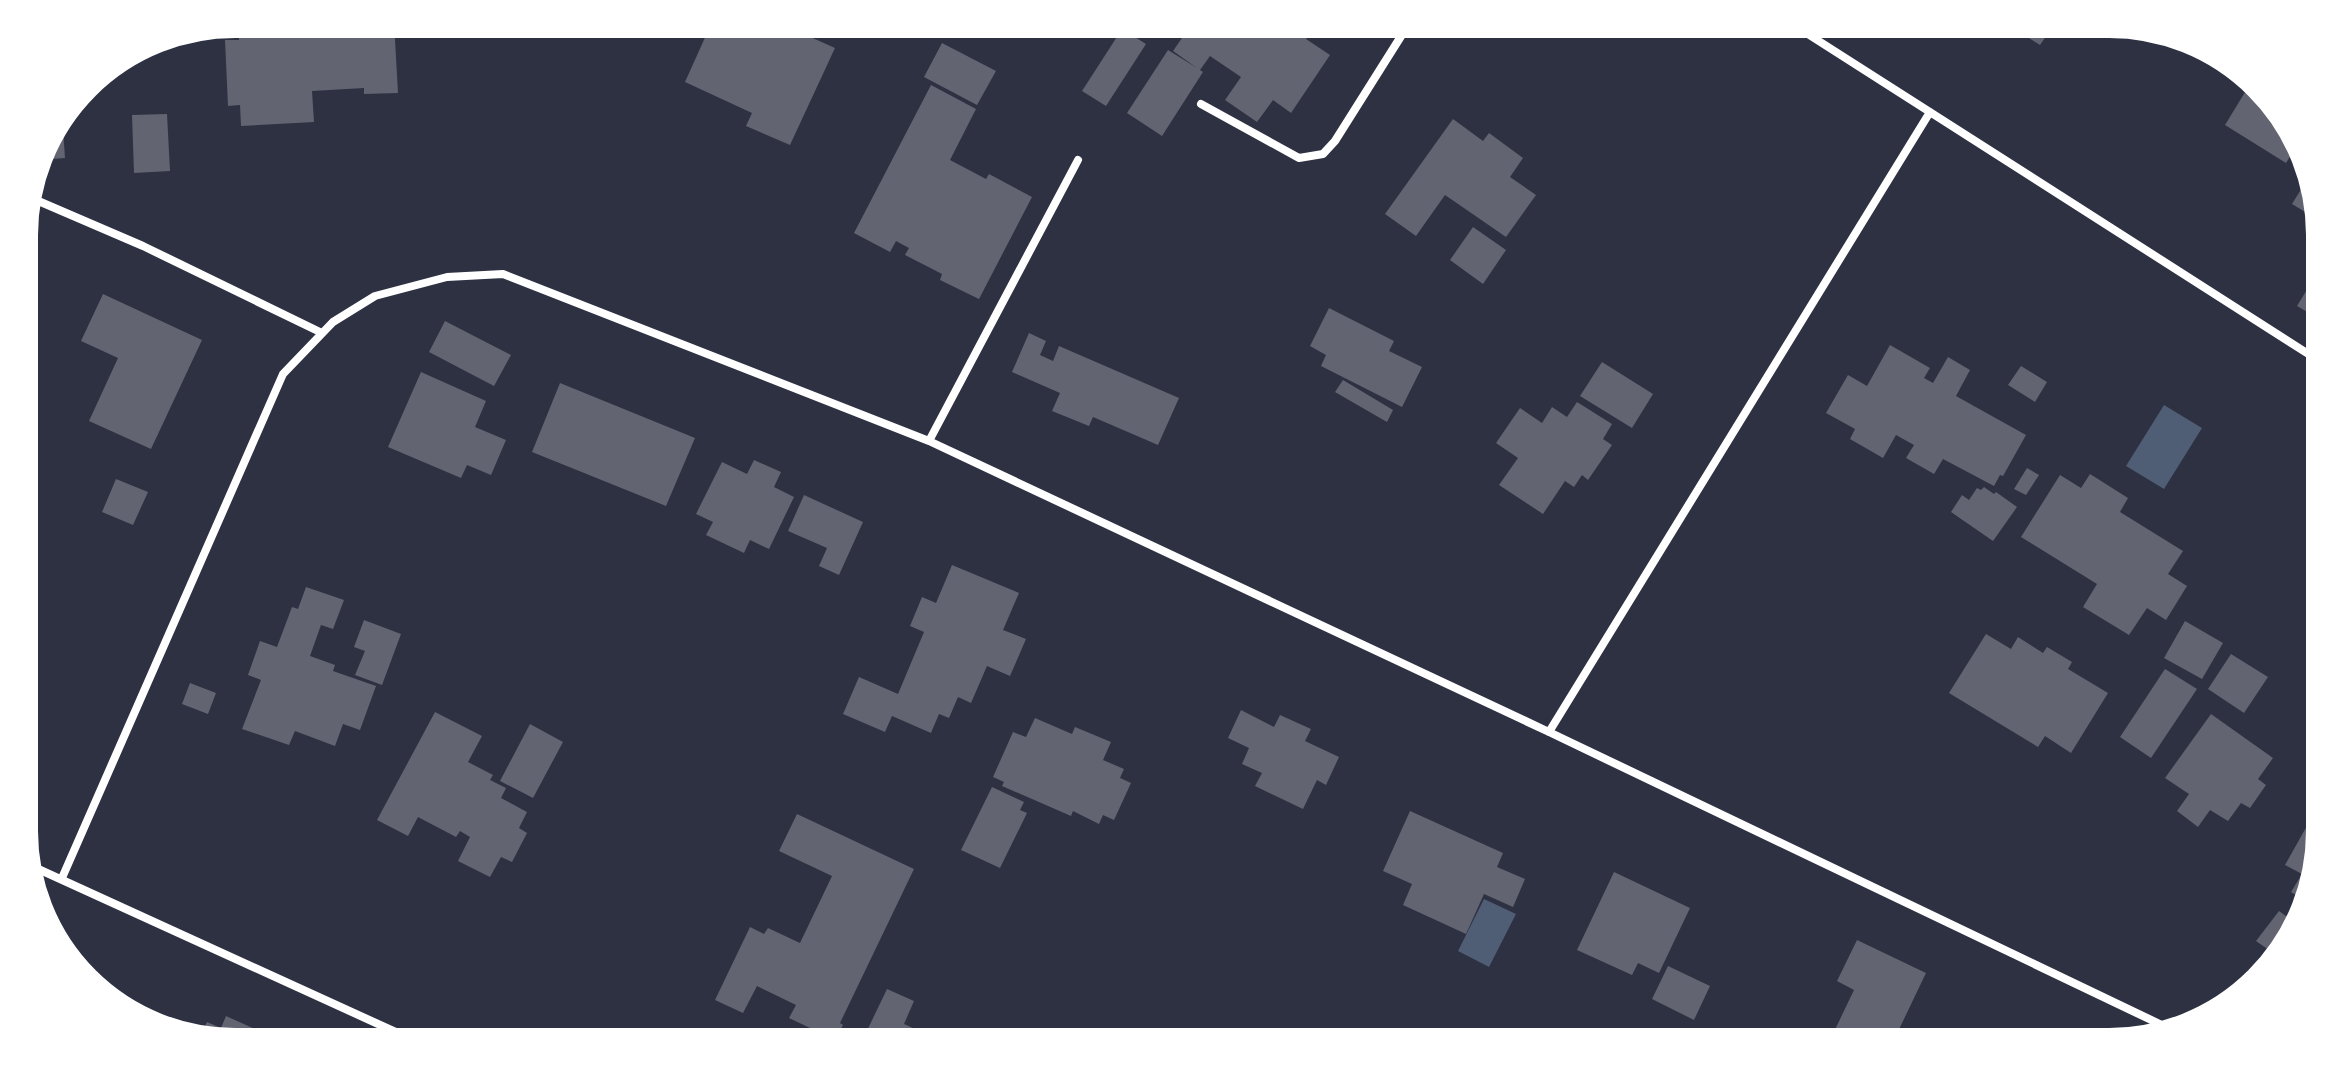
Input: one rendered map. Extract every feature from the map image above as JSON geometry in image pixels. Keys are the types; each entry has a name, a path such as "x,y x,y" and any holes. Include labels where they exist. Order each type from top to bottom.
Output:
{"street":[{"path":"1201,104 1299,158 1323,154 1335,141 1401,36"},
{"path":"1811,36 2308,354"},
{"path":"1549,732 1930,112"},
{"path":"929,441 1078,160"},
{"path":"39,201 143,246 322,333"},
{"path":"62,878 283,374 333,322 375,296 447,277 503,274 929,441 1549,732 2158,1023"},
{"path":"40,869 392,1030"}],"water":[{"path":"2164,405 2202,428 2164,489 2126,466"},
{"path":"1484,899 1516,914 1489,967 1458,951"}],"building":[{"path":"239,36 395,36 398,93 364,94 364,88 312,91 314,122 241,126 240,105 228,106 225,40 239,40"},
{"path":"706,36 808,36 835,48 790,145 746,126 752,113 685,82"},
{"path":"1117,36 1133,36 1146,44 1106,106 1082,91"},
{"path":"1183,36 1308,36 1306,39 1330,55 1291,113 1273,100 1257,122 1225,100 1241,77 1210,56 1162,136 1127,113 1168,50 1197,68 1173,51"},
{"path":"2026,36 2046,36 2040,45"},
{"path":"942,43 996,71 977,105 924,77"},
{"path":"931,85 976,109 950,160 986,179 989,174 1032,197 979,299 940,280 942,274 905,255 909,248 896,241 890,252 854,233"},
{"path":"2246,91 2267,114 2291,155 2286,163 2225,125"},
{"path":"167,114 170,171 134,173 132,115"},
{"path":"1453,119 1483,141 1489,133 1523,158 1510,177 1536,195 1506,237 1445,195 1416,236 1385,214"},
{"path":"63,134 65,158 51,159"},
{"path":"2302,188 2306,213 2292,204"},
{"path":"1473,227 1506,250 1483,284 1450,260"},
{"path":"2308,288 2308,312 2297,306"},
{"path":"103,294 202,340 151,449 89,421 118,358 81,341"},
{"path":"1329,308 1394,341 1389,351 1422,367 1402,407 1321,366 1326,355 1310,346"},
{"path":"445,321 511,355 494,386 429,352"},
{"path":"1029,333 1046,341 1040,355 1053,361 1059,346 1179,398 1158,445 1093,417 1089,426 1052,411 1060,393 1012,372"},
{"path":"1890,345 1930,368 1924,378 1933,383 1948,357 1970,370 1956,396 2026,435 1994,486 1943,459 1934,474 1906,458 1914,445 1896,435 1883,458 1850,439 1855,429 1826,413 1848,375 1867,386"},
{"path":"1602,362 1653,394 1632,428 1580,396"},
{"path":"2021,366 2047,382 2035,402 2008,385"},
{"path":"421,372 486,401 475,427 506,440 491,475 467,465 461,478 388,447"},
{"path":"1343,380 1393,410 1387,422 1335,392"},
{"path":"560,383 695,438 666,506 532,452"},
{"path":"1577,402 1612,424 1603,439 1612,445 1588,480 1582,475 1574,487 1565,481 1543,514 1499,485 1518,458 1496,443 1520,408 1542,423 1552,407 1567,417"},
{"path":"754,460 781,472 774,487 794,497 769,549 750,540 744,553 706,535 713,522 696,514 722,462 747,474"},
{"path":"2027,468 2039,475 2026,495 2014,489"},
{"path":"2090,474 2128,498 2120,512 2183,551 2168,574 2187,586 2166,620 2147,608 2129,635 2083,607 2097,584 2021,537 2060,475 2081,488"},
{"path":"116,479 148,492 133,525 102,512"},
{"path":"1984,487 2017,507 1993,541 1951,512 1962,495 1969,500 1977,488 1981,490"},
{"path":"804,495 863,522 839,575 819,566 827,548 788,531"},
{"path":"952,565 1019,593 1003,630 1026,639 1010,676 987,666 971,703 958,697 949,718 939,714 931,733 892,716 885,732 843,714 859,677 898,694 924,632 910,626 922,597 936,603"},
{"path":"306,587 344,600 333,629 321,625 310,656 335,665 333,671 376,686 360,730 343,724 335,746 295,731 289,745 242,729 261,680 248,675 260,641 277,647 292,607 298,609"},
{"path":"364,620 401,634 382,685 355,675 365,651 354,647"},
{"path":"2185,621 2223,643 2202,679 2164,658"},
{"path":"1986,634 2011,649 2018,637 2043,653 2047,647 2072,662 2068,669 2108,693 2071,753 2045,736 2038,747 1949,693"},
{"path":"2231,654 2268,677 2244,713 2208,689"},
{"path":"2165,669 2197,689 2151,758 2120,737"},
{"path":"190,683 216,693 208,714 182,704"},
{"path":"1241,710 1274,727 1280,715 1311,729 1305,741 1339,757 1326,785 1317,780 1303,809 1255,786 1262,773 1242,764 1249,748 1228,738"},
{"path":"435,712 482,736 468,762 493,775 490,780 506,788 501,798 527,812 519,828 527,833 512,862 501,857 490,877 458,861 470,837 460,831 456,837 418,817 408,836 377,820"},
{"path":"2211,714 2273,758 2258,779 2266,785 2250,808 2241,803 2228,821 2210,810 2198,827 2177,811 2189,794 2165,778"},
{"path":"1035,718 1072,734 1075,727 1111,742 1103,760 1124,769 1120,778 1131,783 1114,820 1103,815 1099,824 1073,811 1071,816 1002,786 1004,782 993,777 1013,732 1026,737"},
{"path":"530,724 563,742 533,798 500,781"},
{"path":"992,787 1024,802 1020,810 1027,813 1000,868 961,850"},
{"path":"1410,811 1503,853 1497,867 1525,879 1513,907 1484,894 1466,934 1403,905 1412,884 1383,871"},
{"path":"797,814 914,869 840,1023 843,1025 840,1030 809,1030 789,1018 796,1005 757,986 743,1013 715,1000 750,927 764,934 768,928 800,943 832,876 779,851"},
{"path":"2308,824 2304,870 2297,895 2291,892 2302,874 2285,865"},
{"path":"1614,872 1690,908 1659,973 1638,963 1632,975 1577,950"},
{"path":"2279,911 2288,917 2268,950 2256,941"},
{"path":"1857,940 1926,973 1899,1030 1835,1030 1854,990 1837,981"},
{"path":"1668,966 1710,986 1694,1020 1652,999"},
{"path":"887,989 914,1001 904,1024 917,1030 867,1030"},
{"path":"226,1016 257,1030 205,1027 207,1022 221,1028"}]}
